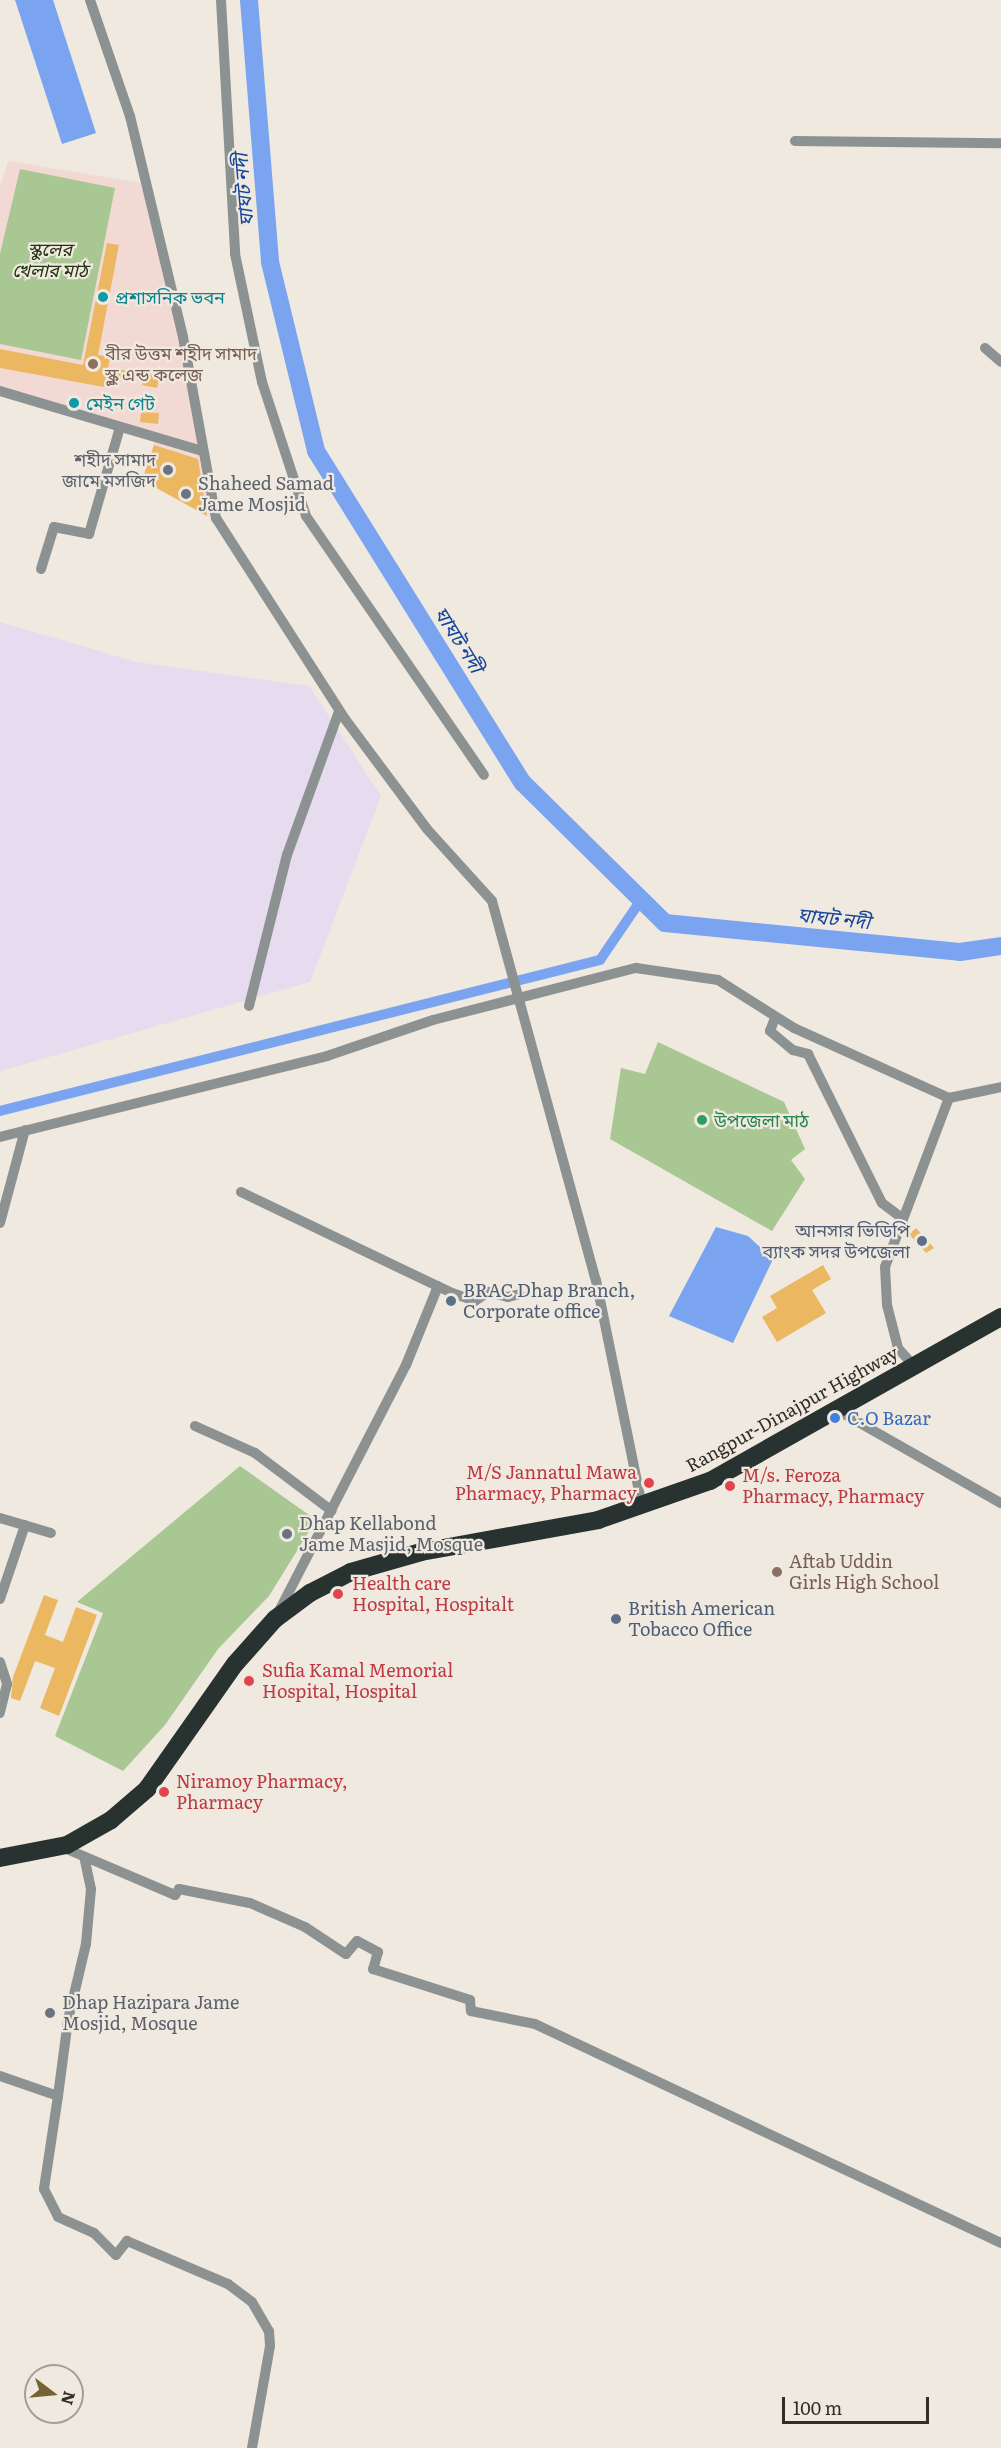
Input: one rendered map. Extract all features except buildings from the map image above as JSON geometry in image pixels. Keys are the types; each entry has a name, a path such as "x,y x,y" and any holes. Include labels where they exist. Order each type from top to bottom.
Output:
{"highway":[{"name":"Rangpur-Dinajpur Highway","path":"0,1858 62,1846 111,1820 147,1789 203,1706 275,1619 309,1593 351,1572 420,1552 598,1520 711,1480 1001,1317"}],"street":[{"path":"90,0 130,116 183,337 216,518 339,711 427,829 492,901 522,997 596,1280 642,1506"},
{"path":"221,0 235,254 262,382 306,516 484,775"},
{"path":"795,141 1001,143"},
{"path":"985,348 1001,362"},
{"path":"0,391 202,451"},
{"path":"41,569 54,527 89,534 120,427"},
{"path":"249,1006 287,855 339,711"},
{"path":"0,1137 327,1056 433,1020 636,968 704,975 775,1018 949,1098 1001,1087"},
{"path":"775,1018 770,1031 792,1050 808,1054 882,1203 902,1218"},
{"path":"914,1366 898,1348 887,1305 885,1267 949,1098"},
{"path":"0,1223 24,1131"},
{"path":"240,1192 438,1286 475,1301 488,1292 508,1297 520,1294"},
{"path":"275,1619 406,1365 438,1286"},
{"path":"837,1410 1001,1503"},
{"path":"195,1426 255,1454 332,1511"},
{"path":"0,1518 51,1533"},
{"path":"0,1599 25,1525"},
{"path":"0,1662 7,1684 0,1713"},
{"path":"62,1846 175,1895 179,1889 250,1903 305,1928 346,1954 357,1941 378,1952 373,1968 470,2000 471,2011 534,2024 1001,2243"},
{"path":"84,1857 91,1889 86,1944 68,2020 44,2189 58,2217 94,2233 116,2255 127,2241 228,2284 252,2302 265,2321 270,2346 252,2448"},
{"path":"0,2076 58,2096"}],"shaded area":[{"name":"বীর উত্তম শহীদ সামাদ স্কুল এন্ড কলেজ","path":"8,161 146,184 182,338 215,518 142,481 156,438 0,391 0,188"},
{"path":"0,622 136,662 309,686 381,796 310,982 0,1071"}],"green space":[{"name":"স্কুলের খেলার মাঠ","path":"20,169 115,188 81,360 0,344 0,254"},
{"name":"উপজেলা মাঠ","path":"658,1042 784,1102 805,1149 791,1160 805,1179 772,1231 610,1139 621,1068 645,1074"},
{"path":"240,1466 316,1520 269,1596 218,1649 165,1725 123,1771 55,1736 103,1613 77,1602"}],"water":[{"path":"15,0 53,0 96,133 62,144"},
{"path":"716,1227 748,1236 773,1259 733,1343 669,1316"}],"waterway":[{"name":"ঘাঘট নদী","path":"249,0 270,262 316,451 523,783 665,923 960,952 1001,946"},
{"path":"0,1111 600,960 641,900"}],"place":[{"name":"প্রশাসনিক ভবন","path":"103,297"},
{"name":"বীর উত্তম শহীদ সামাদ স্কুল এন্ড কলেজ","path":"93,364"},
{"name":"মেইন গেট","path":"74,403"},
{"name":"শহীদ সামাদ জামে মসজিদ","path":"168,470"},
{"name":"Shaheed Samad Jame Mosjid","path":"186,494"},
{"name":"উপজেলা মাঠ","path":"702,1120"},
{"name":"আনসার ভিডিপি ব্যাংক সদর উপজেলা","path":"922,1241"},
{"name":"BRAC Dhap Branch, Corporate office","path":"451,1301"},
{"name":"C.O Bazar","path":"835,1418"},
{"name":"M/S Jannatul Mawa Pharmacy, Pharmacy","path":"649,1483"},
{"name":"M/s. Feroza Pharmacy, Pharmacy","path":"730,1486"},
{"name":"Dhap Kellabond Jame Masjid, Mosque","path":"287,1534"},
{"name":"Aftab Uddin Girls High School","path":"777,1572"},
{"name":"Health care Hospital, Hospitalt","path":"338,1594"},
{"name":"British American Tobacco Office","path":"616,1619"},
{"name":"Sufia Kamal Memorial Hospital, Hospital","path":"249,1681"},
{"name":"Niramoy Pharmacy, Pharmacy","path":"164,1792"},
{"name":"Dhap Hazipara Jame Mosjid, Mosque","path":"50,2013"}]}
